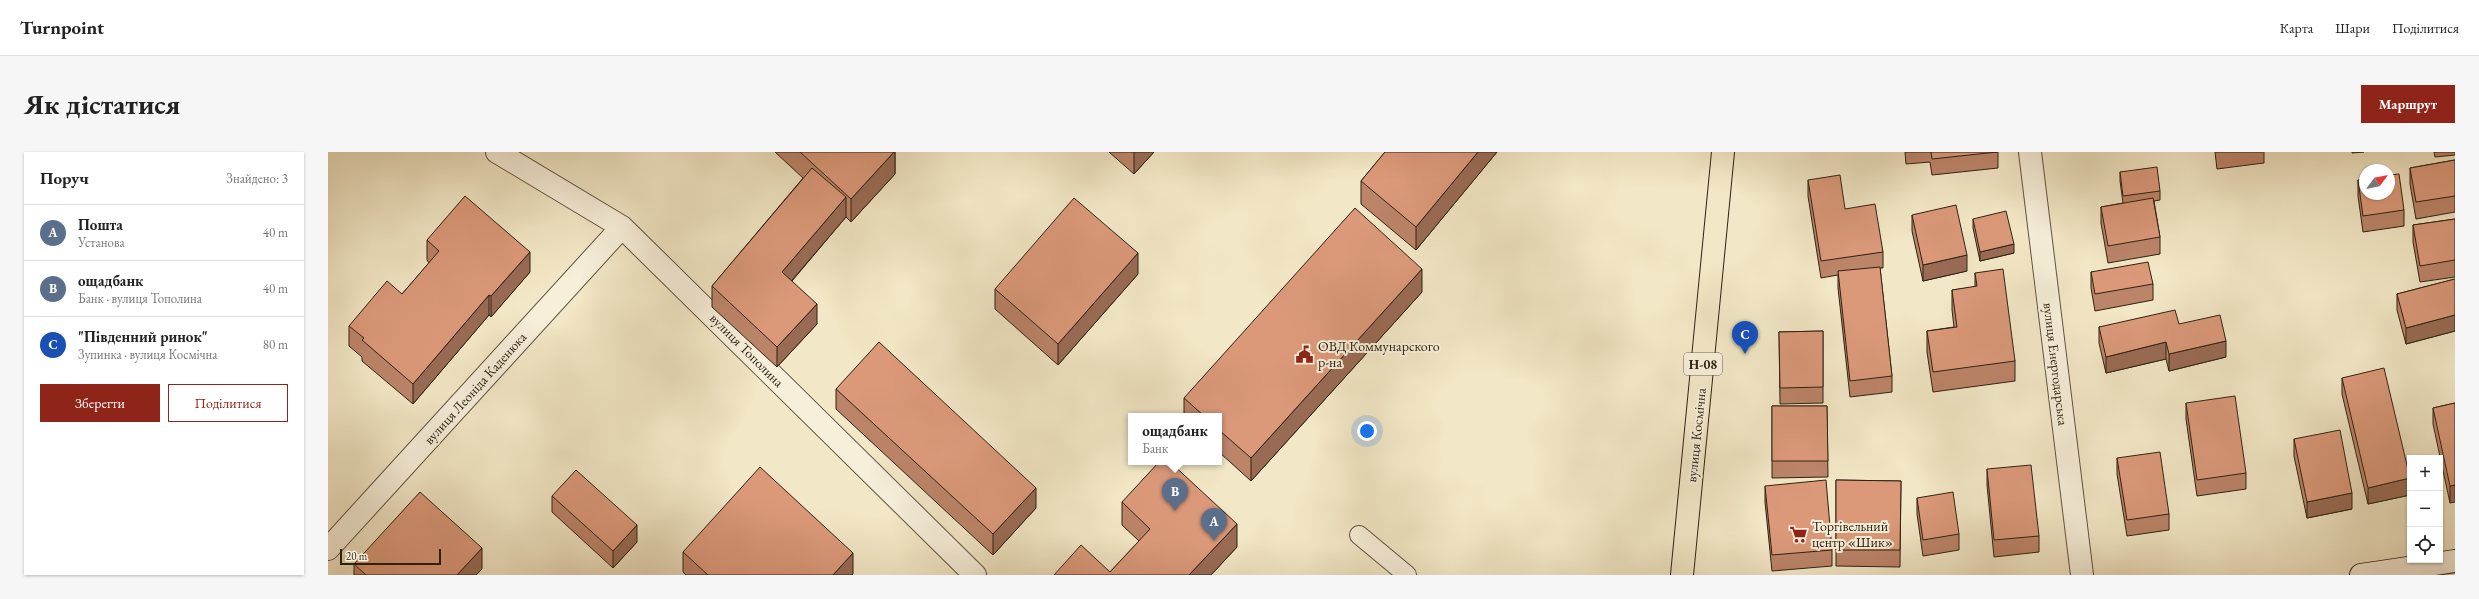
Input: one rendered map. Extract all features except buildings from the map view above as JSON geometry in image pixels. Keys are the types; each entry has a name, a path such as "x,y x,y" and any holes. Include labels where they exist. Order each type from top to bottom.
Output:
{"main road":[{"name":"вулиця Космічна","path":"1682,575 1723,152"}],"street":[{"name":"вулиця Тополина","path":"497,152 622,227 975,575"},
{"name":"вулиця Енергодарська","path":"2030,152 2082,575"},
{"name":"вулиця Леоніда Каденюка","path":"328,549 622,227"},
{"path":"2361,575 2455,561"}],"lane":[{"path":"1359,535 1407,575"}],"place":[{"name":"ОВД Коммунарского р-на","path":"1305,354"},
{"name":"\"Південний ринок\"","path":"1745,354"},
{"name":"ощадбанк","path":"1175,511"},
{"name":"Торгівельний центр «Шик»","path":"1799,534"},
{"name":"Пошта","path":"1214,541"}]}
